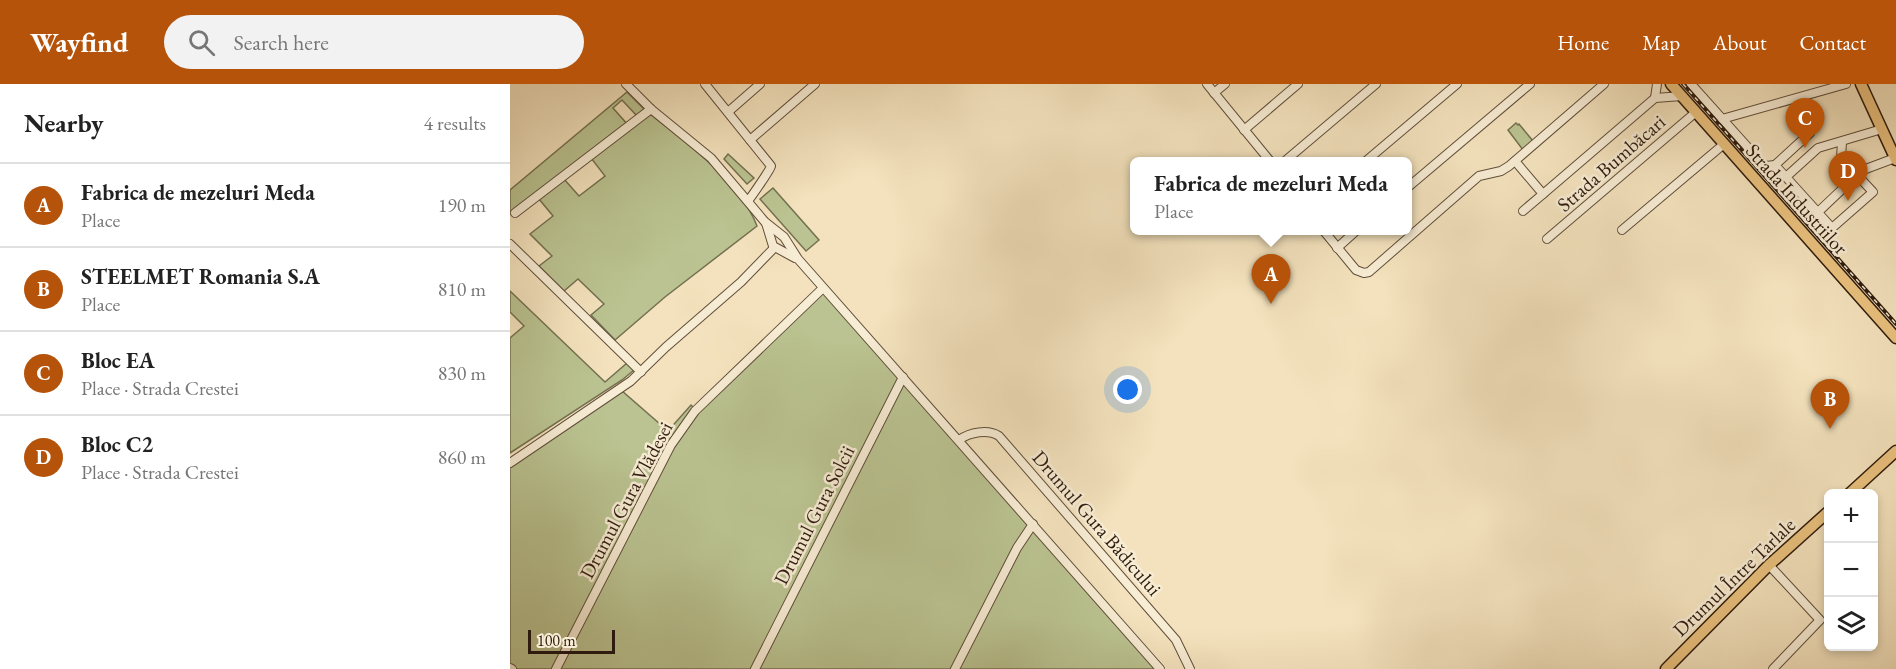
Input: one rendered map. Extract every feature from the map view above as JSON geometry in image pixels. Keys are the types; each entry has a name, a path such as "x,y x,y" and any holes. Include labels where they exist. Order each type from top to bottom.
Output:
{"main road":[{"name":"Strada Industriilor","path":"1671,84 1896,338"},
{"path":"1861,84 1895,159"},
{"path":"1854,489 1896,451"},
{"name":"Drumul Între Tarlale","path":"1666,669 1769,565 1824,516"}],"street":[{"path":"626,84 651,109 711,158 765,222 778,243 798,259 959,440 1154,667"},
{"path":"705,84 772,168 761,180 748,201"},
{"path":"728,112 760,84"},
{"path":"750,140 815,84"},
{"path":"1207,84 1266,157"},
{"path":"1214,93 1225,84"},
{"path":"1244,130 1298,84"},
{"path":"1292,157 1376,84"},
{"path":"1372,157 1457,84"},
{"path":"1412,184 1530,84"},
{"path":"1412,235 1479,176 1501,171 1515,161 1604,84"},
{"path":"1655,98 1658,84"},
{"path":"1691,84 1764,165 1774,165 1810,133"},
{"path":"1722,119 1846,84"},
{"path":"1523,211 1655,98 1682,96"},
{"path":"516,213 651,109"},
{"name":"Strada Bumbăcari","path":"1548,239 1696,112"},
{"path":"1786,177 1818,148 1882,129"},
{"path":"1774,165 1832,228 1873,192 1841,158 1842,142"},
{"path":"1622,230 1724,144"},
{"path":"1817,213 1856,174 1895,159"},
{"path":"1515,161 1543,194"},
{"path":"1326,235 1356,270 1364,273 1372,270 1412,235"},
{"path":"1337,248 1352,235"},
{"path":"510,463 641,372 741,282 778,243"},
{"path":"510,244 641,372"},
{"name":"Drumul Gura Vlădesei","path":"556,669 671,445 688,419 711,394 824,288"},
{"name":"Drumul Gura Solcii","path":"755,669 903,377"},
{"name":"Drumul Gura Bădicului","path":"959,440 984,432 993,432 999,436 1170,632 1189,666"},
{"path":"956,669 1017,548 1033,524"},
{"path":"1769,565 1820,620 1773,669"},
{"path":"1178,669 1189,666"}],"green space":[{"path":"627,92 644,109 638,117 622,100 613,108 628,125 510,214 510,190"},
{"path":"650,114 711,164 738,194 757,226 665,297 615,340 591,315 604,304 578,279 564,291 539,266 552,256 530,234 553,216 539,199 564,179 579,196 605,176 591,158"},
{"path":"1516,123 1533,141 1523,150 1508,130"},
{"path":"728,154 754,178 747,184 724,159"},
{"path":"773,188 819,240 806,251 760,199"},
{"path":"510,291 605,382 627,363 634,370 510,453 510,338 524,326 510,312"},
{"path":"823,292 1156,669 510,669 510,466 622,391 668,431 691,405 694,408"}],"railway":[{"path":"1683,84 1896,324"}],"place":[{"name":"Bloc EA","path":"1805,148"},
{"name":"Bloc C2","path":"1848,201"},
{"name":"Fabrica de mezeluri Meda","path":"1271,304"},
{"name":"STEELMET Romania S.A","path":"1830,429"}]}
